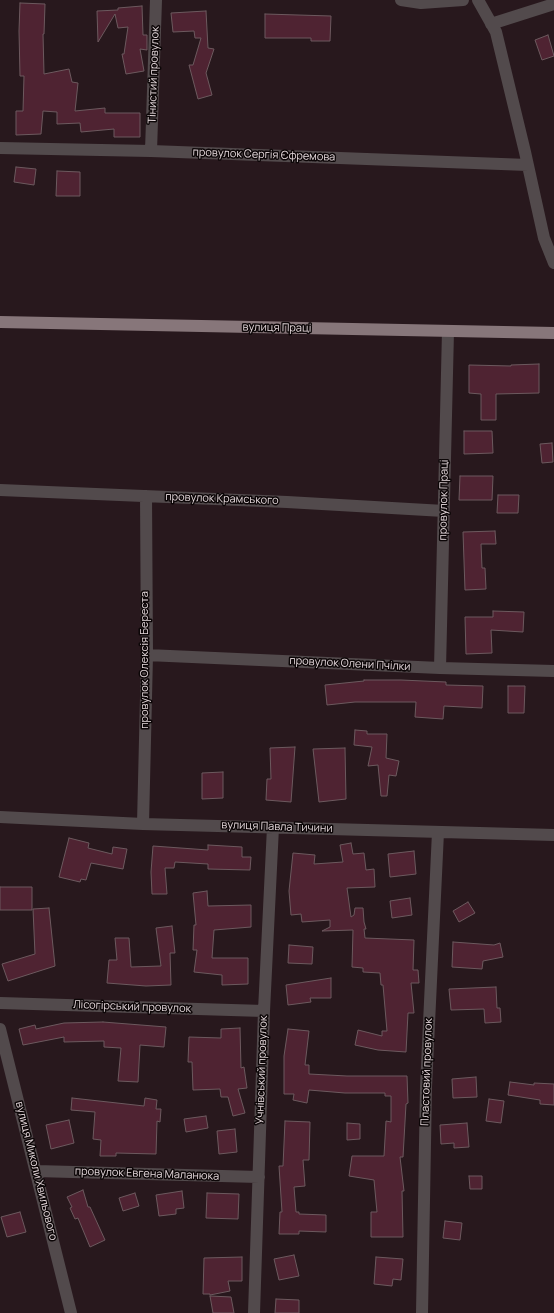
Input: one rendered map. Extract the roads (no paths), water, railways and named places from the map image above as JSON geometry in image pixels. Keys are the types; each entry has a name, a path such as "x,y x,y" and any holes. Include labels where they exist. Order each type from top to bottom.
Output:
{"main road":[{"name":"вулиця Праці","path":"0,322 554,333"}],"street":[{"name":"Тінистий провулок","path":"151,151 156,0"},
{"path":"402,0 421,3 463,0"},
{"path":"478,0 496,32 544,238 554,263"},
{"path":"491,24 554,4"},
{"name":"провулок Сергія Єфремова","path":"0,148 151,151 528,165"},
{"name":"провулок Праці","path":"440,668 448,331"},
{"name":"провулок Крамського","path":"0,490 286,502 444,511"},
{"name":"провулок Олексія Береста","path":"143,824 146,655 146,496"},
{"name":"провулок Олени Пчілки","path":"146,655 440,668 554,671"},
{"name":"вулиця Павла Тичини","path":"0,817 143,824 554,835"},
{"name":"Учнівський провулок","path":"254,1313 264,1010 274,827"},
{"name":"Пластовий провулок","path":"422,1313 426,1087 438,832"},
{"name":"Лісогірський провулок","path":"0,1002 264,1010"},
{"name":"вулиця Миколи Хвильового","path":"0,1029 71,1313"},
{"name":"провулок Евгена Маланюка","path":"36,1171 259,1177"}]}
